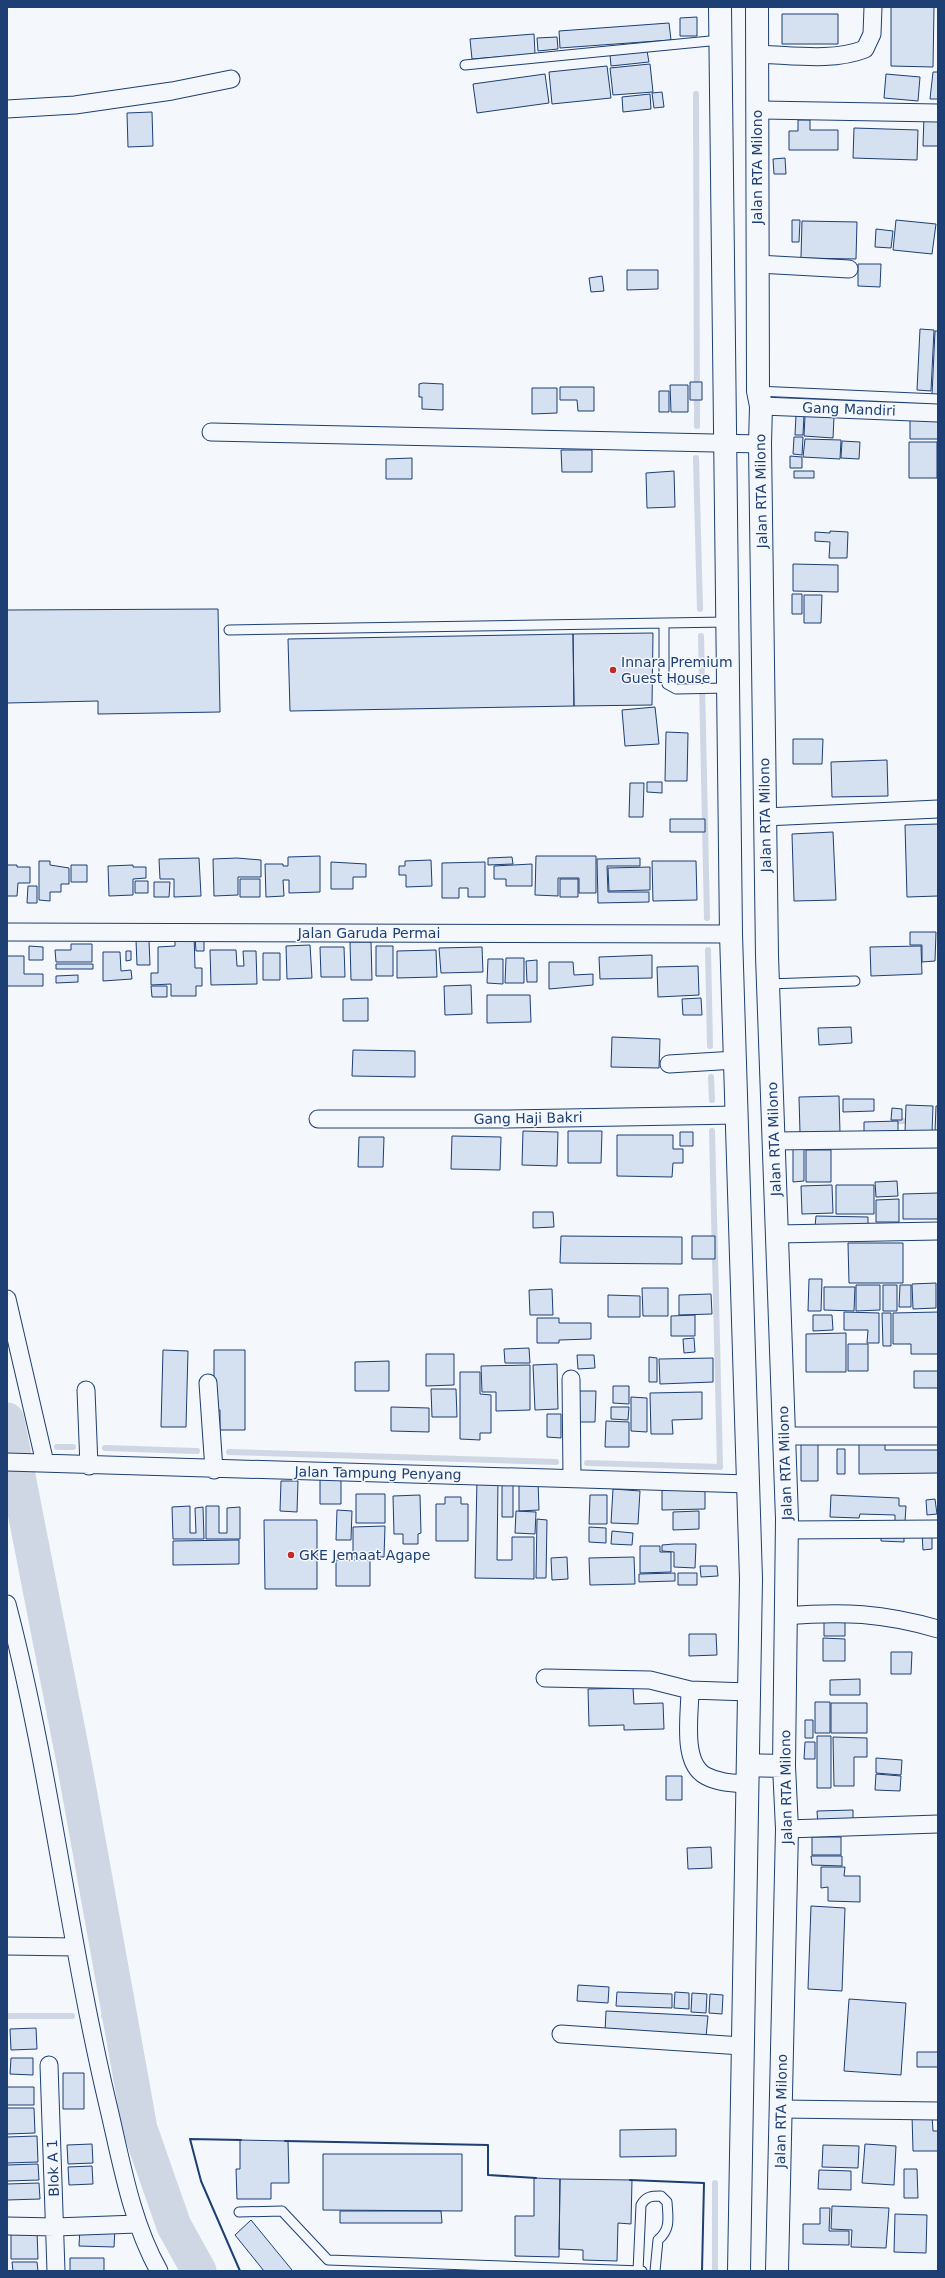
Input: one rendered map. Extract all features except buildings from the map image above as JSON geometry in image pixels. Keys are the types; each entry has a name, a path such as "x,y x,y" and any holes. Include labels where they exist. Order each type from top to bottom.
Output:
{"highway":[{"path":"720,7 731,934 751,1579 738,2271"},
{"name":"Jalan RTA Milono","path":"757,7 757,264 768,984 785,1436 787,1530 784,1766 787,1829 782,2109 777,2271"},
{"path":"748,1775 784,1766"}],"street":[{"path":"757,54 828,56 854,53 865,49 872,34 873,7"},
{"path":"7,109 75,105 172,91 231,79"},
{"path":"757,110 938,113"},
{"path":"757,264 849,269"},
{"name":"Gang Mandiri","path":"760,398 938,413"},
{"path":"211,432 760,444"},
{"path":"765,816 938,809"},
{"name":"Jalan Garuda Permai","path":"7,932 731,934"},
{"path":"669,1064 736,1060"},
{"name":"Gang Haji Bakri","path":"318,1119 505,1119 737,1115"},
{"path":"774,1140 938,1139"},
{"path":"777,1234 938,1232"},
{"path":"7,1300 45,1463"},
{"path":"571,1379 572,1478"},
{"path":"208,1383 214,1470"},
{"path":"86,1390 90,1466"},
{"path":"785,1436 938,1436"},
{"name":"Jalan Tampung Penyang","path":"7,1462 214,1470 572,1478 749,1484"},
{"path":"787,1530 938,1529"},
{"path":"7,1604 35,1719 94,2045 137,2224 159,2271"},
{"path":"786,1616 854,1612 888,1617 938,1629"},
{"path":"545,1678 650,1680 690,1690 749,1692"},
{"path":"690,1690 689,1753 695,1766 705,1776 717,1780 748,1775"},
{"path":"787,1829 938,1824"},
{"path":"7,1946 76,1947"},
{"path":"561,2034 742,2046"},
{"name":"Blok A 1","path":"49,2065 56,2271"},
{"path":"782,2109 938,2111"},
{"path":"7,2226 55,2227 137,2224"}],"lane":[{"path":"465,65 720,40"},
{"path":"760,398 938,399"},
{"path":"229,630 727,622"},
{"path":"664,624 664,674 667,684 676,689 728,688"},
{"path":"768,984 855,981"},
{"path":"638,2271 641,2205 644,2200 650,2196 661,2196 667,2202 668,2224 665,2234 658,2240 655,2271"},
{"path":"239,2212 282,2211 328,2260 642,2271"}],"waterway":[{"path":"696,94 697,426"},
{"path":"696,458 700,609"},
{"path":"701,636 707,918"},
{"path":"708,950 710,1046"},
{"path":"711,1077 712,1100"},
{"path":"894,1121 912,1121"},
{"path":"587,1463 720,1467 712,1131"},
{"path":"7,1420 74,1762 140,2129 174,2226 199,2271"},
{"path":"7,1445 25,1446"},
{"path":"57,1447 73,1447"},
{"path":"105,1448 197,1451"},
{"path":"229,1452 556,1462"},
{"path":"7,2016 72,2016"},
{"path":"104,2016 119,2016"},
{"path":"715,2183 715,2271"}],"wall":[{"path":"240,2271 201,2181 190,2139 241,2140"},
{"path":"285,2141 488,2145 488,2175 536,2178"},
{"path":"630,2180 704,2183 702,2271"}],"place":[{"name":"Innara Premium Guest House","path":"613,670"},
{"name":"GKE Jemaat Agape","path":"291,1555"}]}
